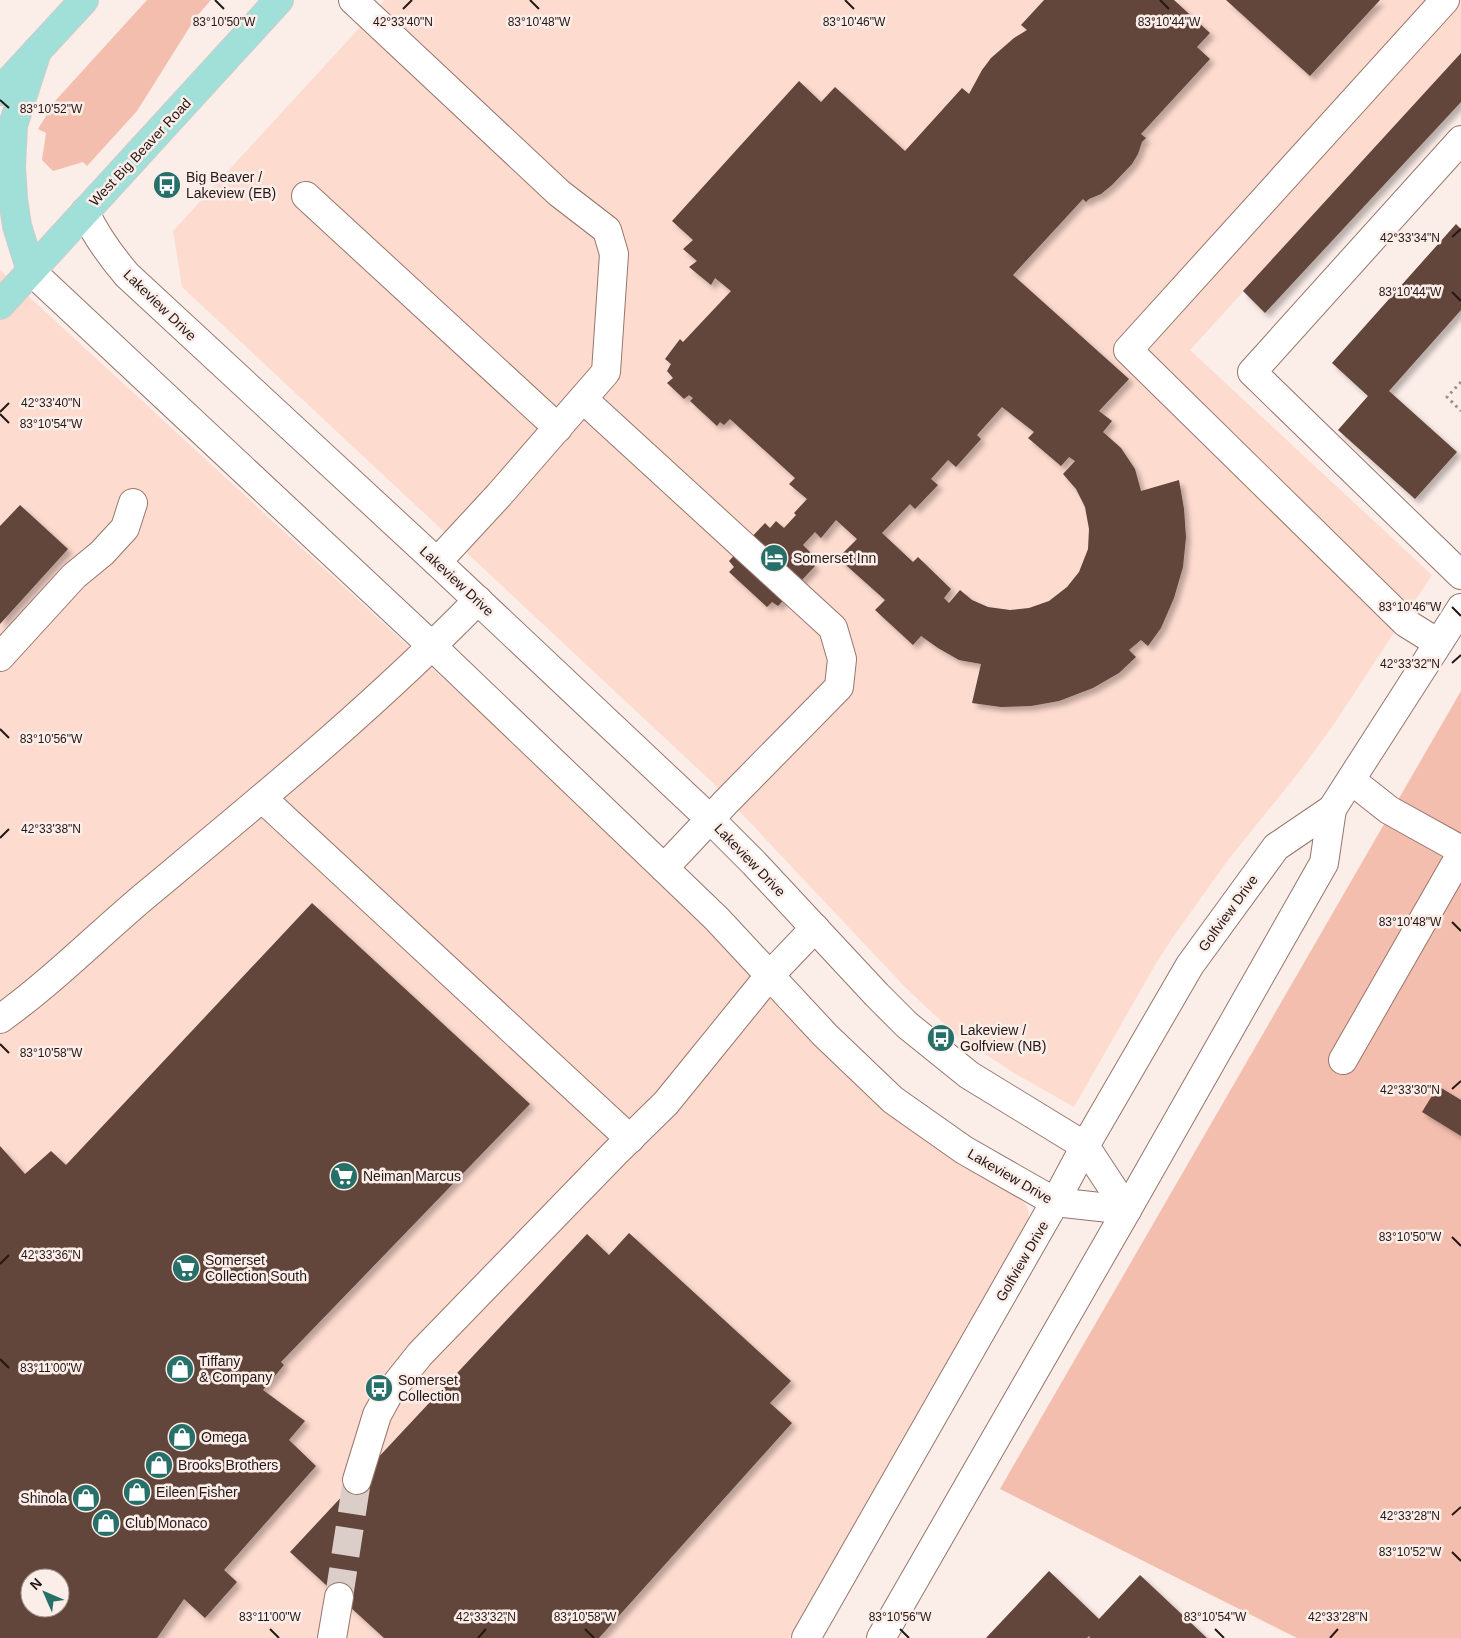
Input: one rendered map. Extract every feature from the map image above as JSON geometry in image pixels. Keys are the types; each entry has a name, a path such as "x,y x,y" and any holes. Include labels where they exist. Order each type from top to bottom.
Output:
{"main road":[{"path":"0,91 84,0"},
{"name":"West Big Beaver Road","path":"0,305 279,0"},
{"path":"31,271 17,226 11,167 13,125 37,51"}],"street":[{"path":"353,0 559,193 607,230 614,254 606,372 437,562"},
{"path":"1438,643 1406,623 1128,350 1445,0"},
{"path":"1461,140 1252,372 1461,575"},
{"path":"306,196 558,428"},
{"name":"Lakeview Drive","path":"85,212 96,234 127,275 478,600 710,819 907,1025 938,1052 985,1085 1085,1146 1127,1210"},
{"name":"Lakeview Drive","path":"31,271 432,647 664,868 717,919 825,1035 894,1100 964,1150 1055,1202 1127,1210"},
{"path":"583,399 834,628 842,659 839,687 664,868"},
{"path":"0,656 74,576 102,553 125,528 133,503"},
{"path":"0,1019 262,798 432,647 478,600"},
{"name":"Golfview Drive","path":"806,1638 1190,965 1276,847 1332,809 1461,608"},
{"path":"1343,1060 1461,852 1389,810 1351,780"},
{"path":"262,798 630,1139"},
{"name":"Golfview Drive","path":"881,1638 1324,863 1332,809"},
{"path":"357,1480 377,1415 389,1393 420,1354 666,1104 769,976 814,928"},
{"path":"332,1638 339,1597"}],"path":[{"path":"1461,382 1447,397 1461,411"}],"shaded area":[{"path":"147,0 211,0 196,17 137,111 87,166 83,162 53,171 42,160 46,133 38,129 56,100"},
{"path":"385,0 1461,0 1461,53 1190,350 1432,575 1334,724 1299,772 1228,860 1173,937 1074,1107 1014,1073 958,1036 927,1008 904,986 712,782 182,287 173,231"},
{"name":"Somerset Collection","path":"0,270 661,879 855,1084 899,1122 947,1155 1016,1195 1026,1205 1029,1214 1028,1229 789,1638 0,1638"},
{"path":"1461,691 1461,1638 1297,1638 1000,1489"}],"building":[{"path":"1044,0 1174,0 1210,33 1197,47 1210,59 1141,134 1146,138 1142,142 1132,164 1101,194 1086,202 1083,199 1013,275 1129,379 1099,411 1112,421 1103,432 1121,448 1135,469 1141,491 1179,480 1186,537 1183,567 1174,598 1161,628 1148,646 1141,640 1129,650 1136,657 1119,673 1093,688 1059,701 1031,706 1001,707 972,703 981,664 959,660 921,636 913,645 875,610 885,600 838,558 857,539 836,520 821,538 815,532 803,545 814,556 810,561 815,566 778,606 772,602 767,607 729,572 734,567 729,561 765,523 770,528 776,521 784,528 807,499 789,484 795,478 730,419 724,425 720,422 717,426 690,401 693,398 689,395 684,399 667,383 673,378 667,371 671,364 665,359 680,339 683,342 731,291 715,278 711,285 689,267 697,261 683,249 693,240 672,221 799,81 821,102 835,87 905,151 962,88 969,94 991,58 1014,38 1027,30 1021,25","holes":["1002,407 1034,432 1028,438 1061,466 1069,457 1075,461 1063,474 1076,489 1085,507 1089,529 1088,549 1079,572 1067,587 1049,601 1029,608 1010,610 988,607 972,600 960,590 949,603 944,598 951,589 918,557 913,562 882,533 910,504 915,509 938,485 931,479 948,460 956,467 981,439 977,435"]},
{"path":"1226,0 1380,0 1310,76"},
{"path":"1461,53 1461,102 1265,313 1243,291"},
{"path":"1456,224 1461,229 1461,310 1389,391 1457,452 1415,499 1338,430 1368,396 1332,363"},
{"path":"20,505 68,549 0,624 0,526"},
{"name":"Somerset Collection South","path":"312,903 530,1104 281,1362 284,1365 263,1390 305,1421 289,1440 316,1466 224,1570 237,1582 205,1618 184,1599 157,1638 0,1638 0,1146 25,1174 51,1151 66,1165"},
{"path":"1438,1086 1461,1100 1461,1136 1422,1112"},
{"path":"629,1233 791,1381 770,1403 792,1423 599,1638 384,1638 290,1552 587,1234 609,1255"},
{"path":"1049,1571 1099,1619 1140,1575 1207,1638 1090,1638 1089,1636 1087,1638 986,1638"}],"tunnel":[{"path":"339,1597 357,1480"}],"place":[{"name":"Big Beaver / Lakeview (EB)","path":"167,185"},
{"name":"Somerset Inn","path":"774,558"},
{"name":"Lakeview / Golfview (NB)","path":"941,1038"},
{"name":"Neiman Marcus","path":"344,1176"},
{"name":"Somerset Collection South","path":"186,1268"},
{"name":"Tiffany & Company","path":"180,1369"},
{"name":"Somerset Collection","path":"379,1388"},
{"name":"Omega","path":"182,1437"},
{"name":"Brooks Brothers","path":"159,1465"},
{"name":"Eileen Fisher","path":"137,1492"},
{"name":"Shinola","path":"86,1498"},
{"name":"Club Monaco","path":"106,1523"}]}
